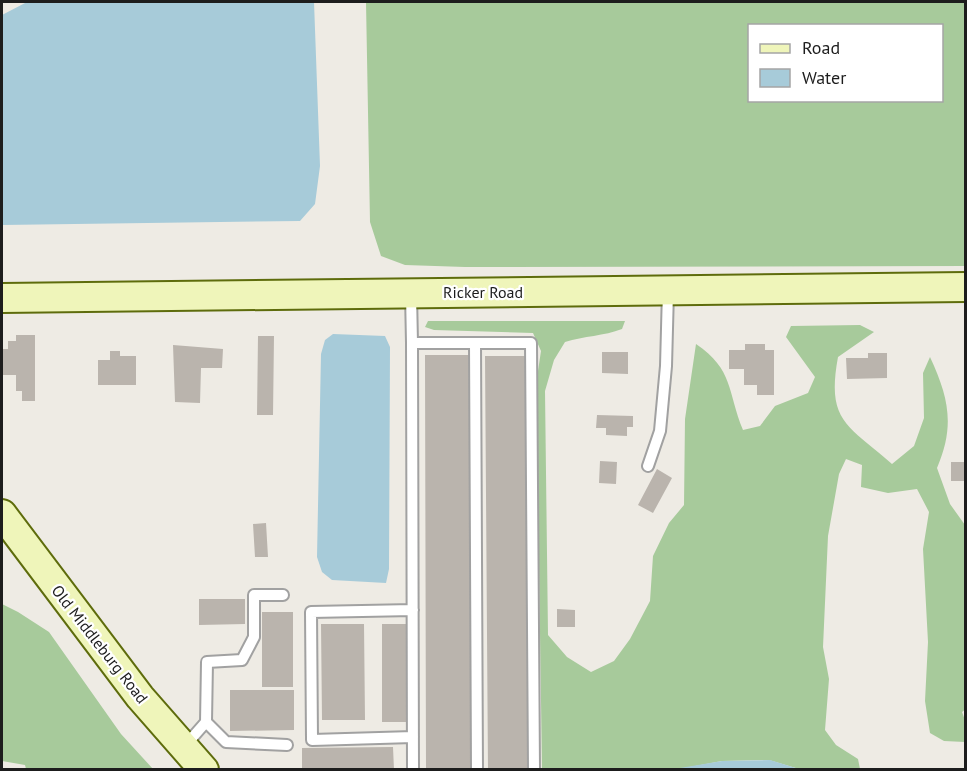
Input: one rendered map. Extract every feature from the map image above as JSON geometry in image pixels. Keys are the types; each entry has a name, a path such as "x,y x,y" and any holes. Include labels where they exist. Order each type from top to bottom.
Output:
{"street":[{"name":"Ricker Road","path":"2,298 966,287"},
{"name":"Old Middleburg Road","path":"2,514 140,697 204,770"}],"lane":[{"path":"648,466 660,431 666,366 668,290"},
{"path":"411,292 413,770"},
{"path":"412,343 531,343 534,770"},
{"path":"475,343 477,770"},
{"path":"183,747 206,722 207,662 242,660 254,637 254,595 283,595"},
{"path":"413,610 311,612 312,740 413,737"},
{"path":"206,722 226,742 287,745"}],"green space":[{"path":"366,2 965,2 965,266 465,267 405,265 381,256 370,222"},
{"path":"428,321 625,321 622,329 565,342 554,360 545,391 548,635 567,657 591,672 614,661 630,639 650,601 653,556 669,523 684,505 685,419 696,344 717,363 723,372 743,430 760,426 775,406 808,393 815,377 786,337 791,326 860,325 874,332 838,357 835,396 838,409 852,430 892,464 914,446 924,418 923,373 930,357 942,386 948,425 943,453 937,468 950,504 965,525 966,709 962,712 965,720 965,742 944,741 930,733 925,701 928,642 923,549 929,512 917,489 888,493 861,487 862,465 846,459 839,474 828,536 823,647 829,679 825,730 836,745 858,759 860,769 799,769 769,760 722,761 674,770 542,769 537,428 538,371 541,351 533,333 434,330 425,327"},
{"path":"2,604 49,632 121,734 153,769 26,769 25,765 2,761"}],"water":[{"path":"27,2 314,2 320,166 315,204 300,221 2,225 2,15"},
{"path":"333,334 385,336 390,347 389,569 386,583 332,580 322,572 317,557 321,354 325,340"},
{"path":"770,760 799,769 674,769 722,761"}],"building":[{"path":"16,335 35,335 35,401 22,401 22,391 16,391 16,375 3,375 3,349 8,349 8,341 16,341"},
{"path":"258,336 274,336 273,415 257,415"},
{"path":"745,344 765,344 765,350 774,350 774,395 757,395 757,385 744,385 744,369 729,369 729,350 745,350"},
{"path":"173,345 223,349 222,368 201,368 200,403 175,402"},
{"path":"110,351 120,351 120,356 136,356 136,385 98,385 98,360 110,360"},
{"path":"602,352 628,352 628,374 602,373"},
{"path":"868,353 887,353 887,378 847,379 846,358 868,358"},
{"path":"425,355 471,355 471,770 426,770"},
{"path":"485,356 525,356 528,770 488,770"},
{"path":"597,415 633,416 633,427 627,427 627,436 606,435 606,428 596,428"},
{"path":"600,461 617,462 616,484 599,483"},
{"path":"951,462 966,462 966,481 951,481"},
{"path":"657,469 672,478 653,513 638,505"},
{"path":"266,523 268,557 255,557 253,524"},
{"path":"199,599 245,599 245,624 199,625"},
{"path":"557,609 575,610 575,627 557,627"},
{"path":"262,612 293,612 293,687 262,687"},
{"path":"321,624 364,624 365,720 322,720"},
{"path":"382,624 408,624 408,722 382,722"},
{"path":"230,690 294,690 294,730 230,731"},
{"path":"393,747 394,770 302,770 302,748"}]}
